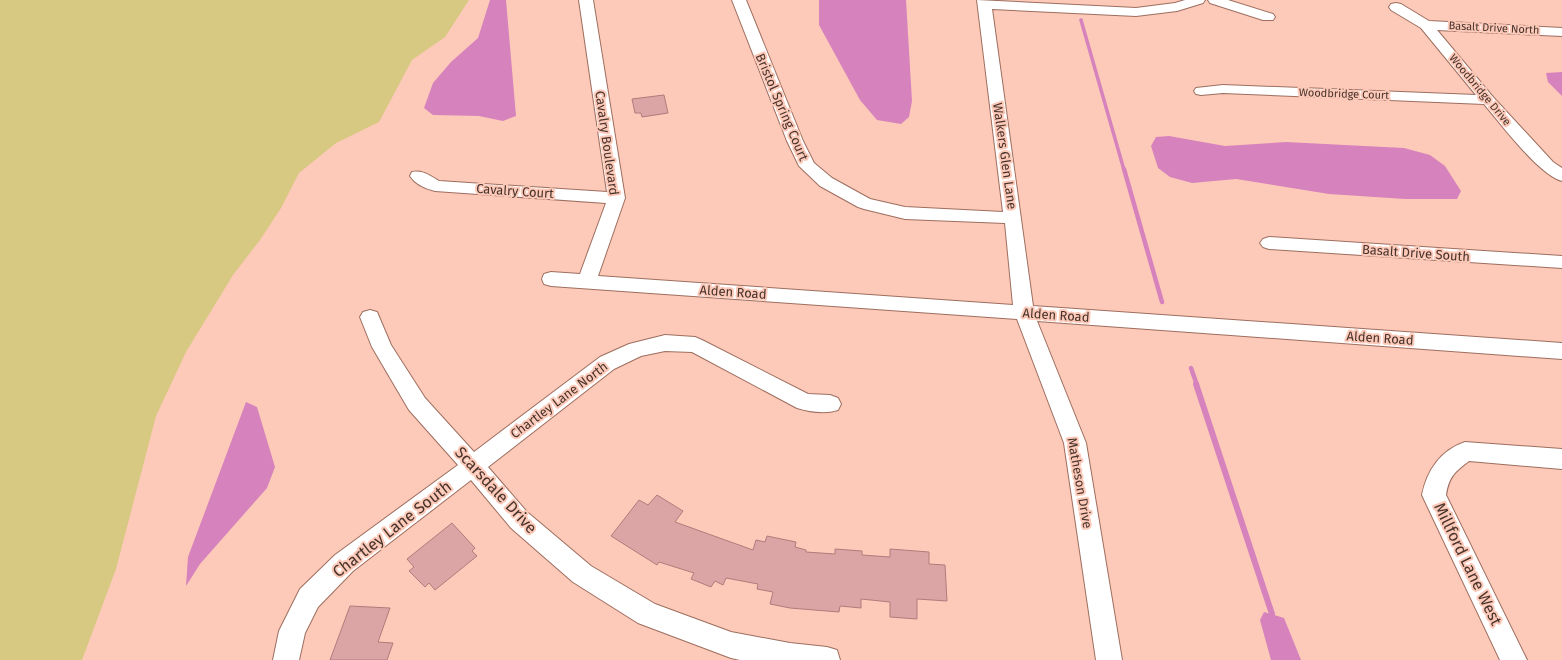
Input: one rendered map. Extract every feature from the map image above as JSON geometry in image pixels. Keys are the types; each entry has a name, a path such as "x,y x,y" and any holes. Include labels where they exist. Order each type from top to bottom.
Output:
{"street":[{"name":"Cavalry Boulevard","path":"586,0 616,198 587,281"},
{"name":"Bristol Spring Court","path":"739,0 795,141 807,166 826,182 864,203 905,213 1014,218"},
{"path":"984,3 1136,12 1177,7 1198,0"},
{"path":"1215,0 1268,17"},
{"name":"Walkers Glen Lane","path":"984,3 1014,218 1024,312"},
{"name":"Woodbridge Drive","path":"1396,7 1426,25 1488,100 1547,166 1562,176"},
{"name":"Basalt Drive North","path":"1426,25 1562,32"},
{"name":"Woodbridge Court","path":"1201,91 1223,89 1488,100"},
{"name":"Cavalry Court","path":"418,176 435,186 616,198"},
{"name":"Basalt Drive South","path":"1269,243 1562,262"},
{"name":"Alden Road","path":"551,279 1562,351"},
{"name":"Matheson Drive","path":"1024,312 1075,443 1109,660"},
{"name":"Scarsdale Drive","path":"370,317 382,347 417,404 473,466 518,520 582,574 647,614 731,645 790,656 827,660"},
{"name":"Chartley Lane North","path":"473,466 607,362 636,350 665,342 695,345 805,402 830,404"},
{"name":"Millford Lane West","path":"1514,660 1434,495 1437,478 1443,468 1465,451 1562,459"},
{"name":"Chartley Lane South","path":"286,660 292,631 314,593 344,563 473,466"}],"shaded area":[{"path":"0,0 469,0 445,37 412,60 379,122 336,143 299,173 281,208 260,240 233,275 186,352 156,416 116,569 82,660 0,660"},
{"path":"490,0 506,0 516,116 503,121 479,116 433,115 424,108 433,83 451,62 478,38"},
{"path":"819,0 906,0 912,101 909,117 901,124 877,120 860,100 819,25"},
{"path":"1562,72 1562,96 1548,82 1546,73"},
{"path":"1169,136 1225,146 1286,142 1404,148 1430,155 1445,166 1461,191 1457,199 1405,199 1329,194 1236,179 1192,183 1170,177 1158,168 1151,146 1156,137"},
{"path":"246,402 257,407 275,467 267,488 200,564 186,586 188,557"},
{"path":"1264,612 1284,618 1301,660 1271,660 1260,620"}],"building":[{"path":"664,95 668,113 642,117 641,113 635,113 632,99"},
{"path":"657,495 683,511 675,522 753,550 756,540 765,542 767,536 796,542 795,547 806,550 806,552 835,554 835,549 862,551 862,555 890,557 890,549 929,552 929,564 945,565 947,601 917,599 917,619 890,617 890,602 861,599 861,608 840,606 839,612 790,608 770,604 773,592 757,589 758,584 726,578 723,585 715,581 711,587 691,579 694,573 659,562 657,565 611,536 639,500 648,505"},
{"path":"452,523 475,548 472,551 477,556 435,590 429,583 425,587 409,571 414,567 407,559"},
{"path":"350,606 390,608 378,642 393,643 387,660 330,660"}],"waterway":[{"path":"1081,20 1124,170"},
{"path":"1124,169 1162,302"},
{"path":"1191,368 1197,385"},
{"path":"1196,384 1272,614"}]}
